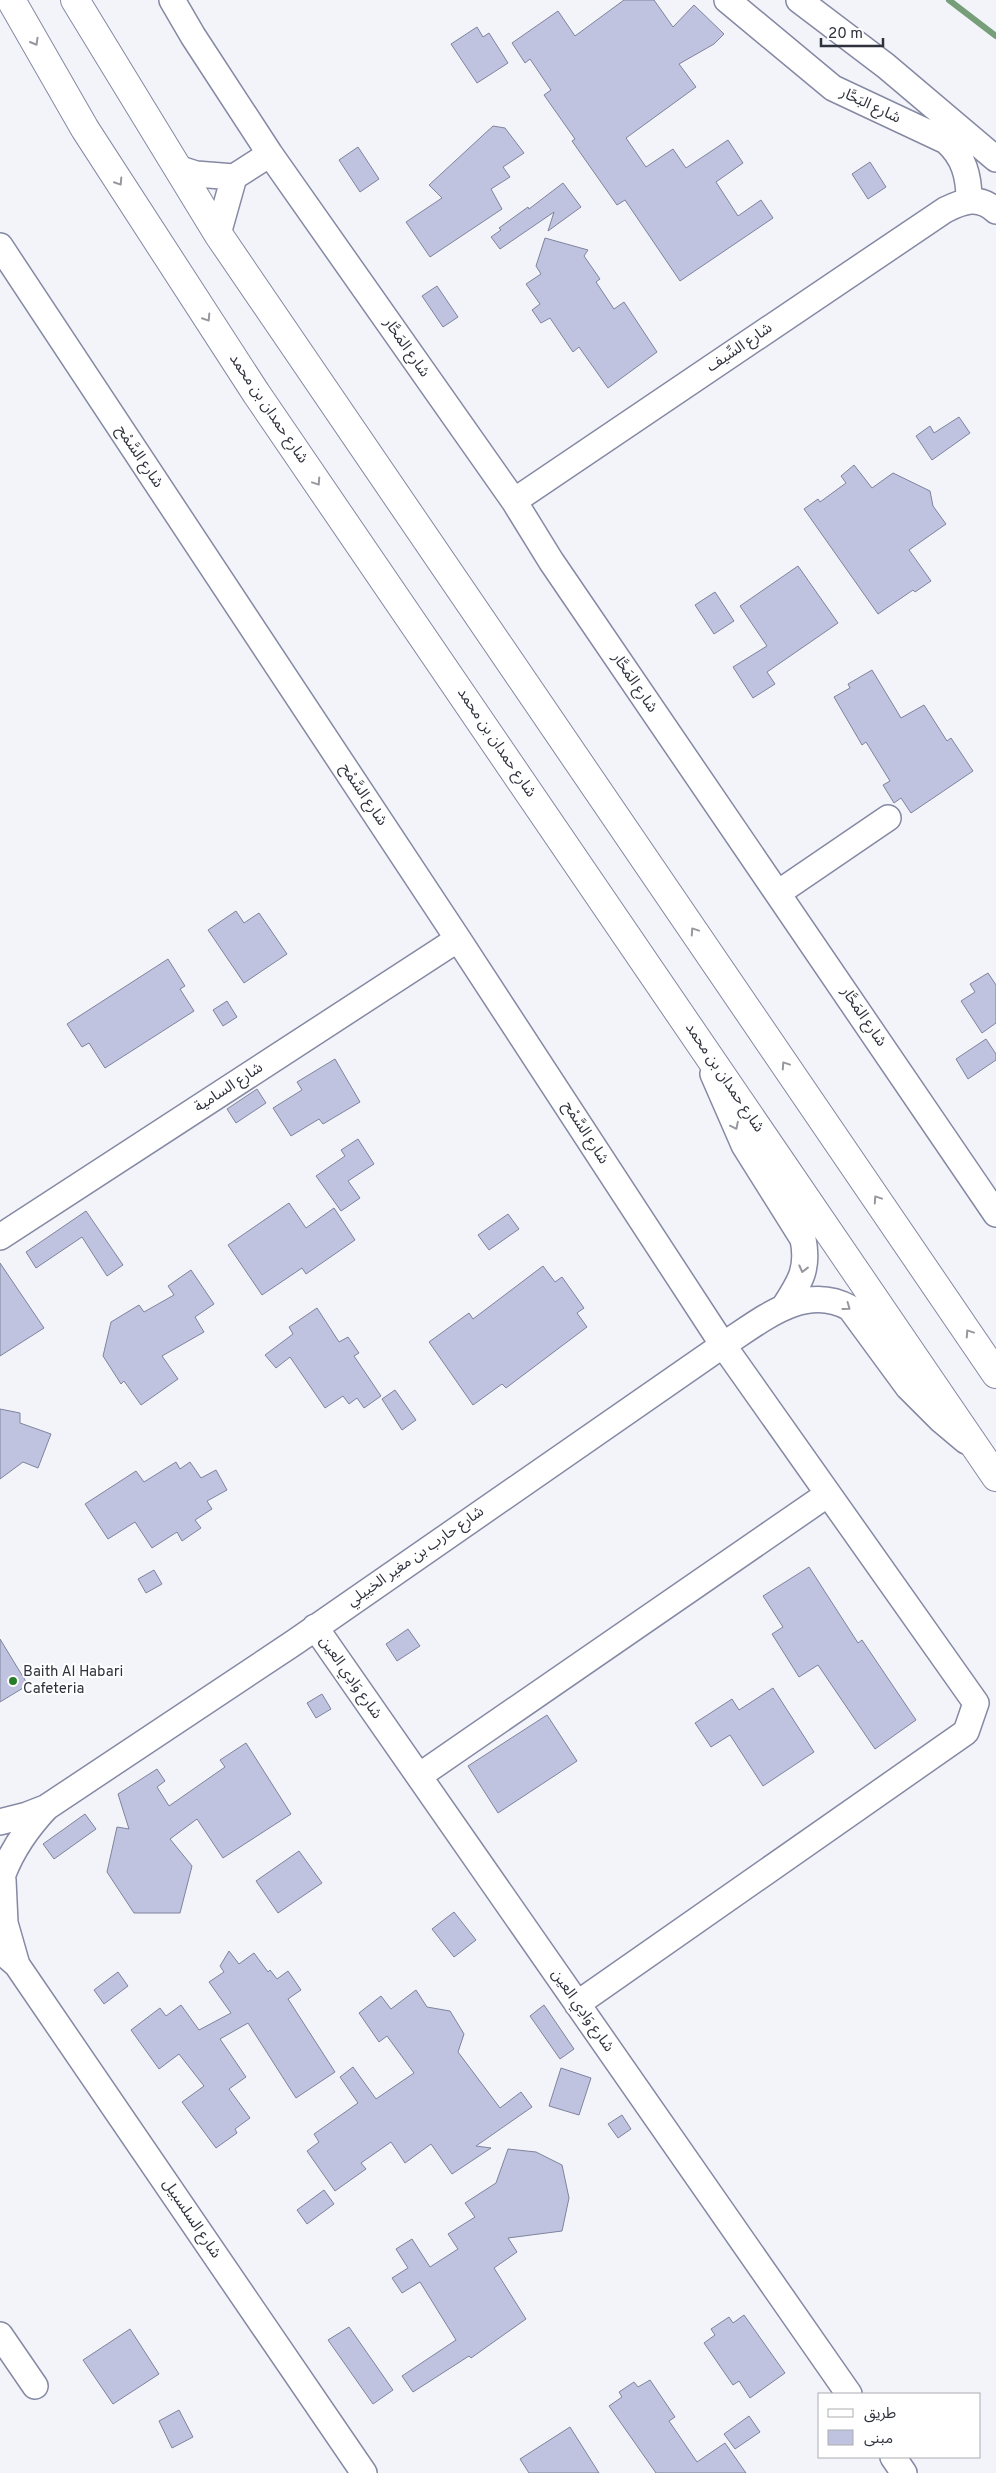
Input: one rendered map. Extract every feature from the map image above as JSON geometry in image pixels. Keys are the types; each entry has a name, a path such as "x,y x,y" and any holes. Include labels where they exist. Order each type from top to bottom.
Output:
{"main road":[{"name":"شارع حمدان بن محمد","path":"11,0 85,129 251,385 996,1477"},
{"path":"75,0 218,234 996,1374"}],"street":[{"name":"شارع المَحَّار","path":"172,0 193,36 270,154 514,501 550,561 996,1214"},
{"name":"شارع البَحَّار","path":"727,0 832,88 946,142 954,148 965,168 969,200"},
{"path":"799,0 886,66 996,159"},
{"path":"177,168 205,176 234,177 270,154"},
{"path":"218,234 234,177"},
{"path":"969,200 982,202 996,212"},
{"name":"شارع السِّيف","path":"514,501 944,210 969,200"},
{"name":"شارع السَّمْح","path":"0,246 458,938 723,1345 976,1703 966,1732 577,2004"},
{"path":"778,893 888,818"},
{"name":"شارع السامية","path":"0,1237 458,938"},
{"name":"شارع حارب بن مغير الخييلي","path":"704,1048 722,1097 744,1145 803,1239 806,1256 804,1272 784,1307"},
{"name":"شارع حارب بن مغير الخييلي","path":"0,1822 27,1815 47,1807 315,1627 723,1345 784,1307 822,1298 837,1300 850,1308 914,1393 940,1420 976,1448"},
{"path":"419,1776 828,1494"},
{"name":"شارع وَادِي العين","path":"315,1627 848,2393"},
{"name":"شارع حارب بن مغير الخييلي","path":"2,1874 10,1855 21,1838 47,1807"},
{"name":"شارع السلسبيل","path":"2,1874 9,1958 364,2473"},
{"path":"0,2335 35,2386"},
{"path":"893,2458 904,2473"}],"building":[{"path":"624,0 654,0 673,27 694,5 724,34 714,44 679,64 696,87 626,138 646,167 673,149 686,168 728,140 743,163 716,182 738,216 761,200 773,218 680,281 625,200 617,205 572,141 575,139 544,95 551,90 530,59 525,63 512,43 558,11 575,36"},
{"path":"477,27 483,37 489,33 508,63 477,83 451,44"},
{"path":"493,126 505,128 524,153 503,167 510,177 491,189 502,209 430,257 406,222 442,198 429,185"},
{"path":"358,147 379,179 360,192 339,160"},
{"path":"870,162 886,187 868,199 852,174"},
{"path":"563,183 581,207 548,231 554,212 500,249 491,237 501,230 499,228 528,207 529,209"},
{"path":"545,238 588,250 584,256 600,279 596,282 614,309 624,302 657,352 608,388 579,347 573,352 550,318 541,323 532,310 540,304 526,284 541,274 536,266"},
{"path":"437,286 458,317 443,327 422,296"},
{"path":"959,417 970,433 932,460 916,436 930,426 934,433"},
{"path":"854,465 872,488 893,473 930,491 933,506 946,524 909,550 931,581 915,592 913,590 878,614 804,509 818,499 820,502 846,483 841,476"},
{"path":"798,566 838,623 767,672 775,684 753,698 733,667 767,646 740,606"},
{"path":"715,592 734,621 714,634 695,605"},
{"path":"872,670 901,718 924,705 947,741 951,738 973,771 911,813 901,798 894,803 883,785 890,781 866,742 862,745 834,697 850,688 848,684"},
{"path":"236,911 244,923 259,913 287,954 244,983 208,930"},
{"path":"168,959 185,986 180,989 194,1011 105,1068 89,1043 82,1047 67,1024"},
{"path":"988,973 996,985 996,1023 982,1033 961,1001 975,992 970,984"},
{"path":"227,1001 237,1017 223,1026 213,1010"},
{"path":"986,1039 996,1054 996,1060 968,1079 956,1059"},
{"path":"335,1059 360,1102 323,1124 319,1119 291,1136 273,1108 302,1090 297,1082"},
{"path":"257,1089 266,1103 236,1123 227,1109"},
{"path":"358,1139 374,1164 348,1181 360,1198 341,1211 316,1176 345,1156 341,1150"},
{"path":"289,1203 306,1228 334,1208 355,1240 306,1274 302,1268 262,1295 228,1245"},
{"path":"86,1211 123,1265 107,1276 82,1237 36,1268 26,1252"},
{"path":"508,1214 519,1229 489,1250 478,1235"},
{"path":"0,1263 44,1328 0,1356"},
{"path":"543,1266 555,1282 562,1277 584,1308 577,1313 587,1327 506,1388 502,1384 473,1405 429,1342 469,1313 473,1319"},
{"path":"191,1270 214,1304 195,1317 204,1332 162,1356 178,1379 141,1405 124,1381 121,1384 103,1356 111,1322 139,1305 144,1312 174,1295 168,1286"},
{"path":"317,1308 339,1342 348,1337 359,1353 354,1356 381,1396 364,1408 357,1398 349,1404 343,1396 325,1408 290,1357 276,1368 265,1355 293,1334 289,1327"},
{"path":"395,1390 416,1420 402,1430 382,1399"},
{"path":"0,1409 20,1413 20,1423 51,1434 38,1468 23,1462 0,1479"},
{"path":"176,1462 180,1469 190,1462 201,1478 216,1470 227,1490 207,1501 212,1509 195,1520 201,1528 182,1541 177,1532 152,1548 135,1522 108,1539 85,1504 136,1471 144,1482"},
{"path":"809,1567 858,1643 862,1640 916,1720 875,1749 818,1665 799,1677 772,1634 783,1627 763,1596"},
{"path":"154,1570 162,1584 146,1593 138,1579"},
{"path":"408,1629 420,1646 397,1661 386,1644"},
{"name":"Baith Al Habari Cafeteria","path":"0,1639 28,1685 0,1702"},
{"path":"773,1688 814,1752 763,1786 730,1735 711,1747 695,1723 732,1699 739,1710"},
{"path":"322,1694 331,1709 316,1718 307,1703"},
{"path":"547,1715 577,1761 498,1813 468,1766"},
{"path":"246,1743 291,1814 223,1858 197,1819 170,1839 192,1866 180,1913 134,1913 107,1872 117,1827 129,1829 118,1794 157,1769 165,1781 157,1787 169,1806 225,1767 220,1760"},
{"path":"85,1814 96,1829 54,1859 43,1844"},
{"path":"299,1851 322,1883 278,1913 256,1881"},
{"path":"454,1912 476,1940 454,1957 432,1929"},
{"path":"229,1951 239,1964 254,1953 268,1972 270,1970 277,1979 288,1971 301,1990 288,1999 335,2072 296,2098 248,2023 220,2039 246,2077 229,2089 250,2118 235,2129 237,2133 216,2148 182,2102 204,2086 179,2054 159,2069 131,2030 160,2008 166,2016 181,2005 199,2030 231,2013 209,1982 224,1972 220,1966"},
{"path":"118,1972 128,1986 104,2004 94,1990"},
{"path":"416,1990 427,2007 450,2011 464,2034 458,2052 500,2108 521,2092 532,2107 476,2146 491,2148 452,2174 431,2144 405,2163 391,2142 361,2163 366,2169 335,2191 307,2151 319,2142 314,2134 358,2103 340,2077 353,2067 376,2099 414,2073 387,2036 379,2042 359,2013 381,1996 391,2009"},
{"path":"544,2005 574,2049 560,2059 530,2016"},
{"path":"561,2068 591,2078 579,2115 549,2106"},
{"path":"622,2115 631,2129 618,2138 608,2124"},
{"path":"508,2149 536,2152 562,2165 569,2198 562,2231 508,2238 517,2252 494,2268 526,2319 471,2358 469,2356 413,2392 402,2376 456,2340 420,2282 402,2293 392,2278 408,2268 396,2249 412,2239 430,2267 458,2249 448,2234 475,2217 465,2203 496,2183"},
{"path":"324,2190 334,2204 307,2224 297,2210"},
{"path":"744,2315 785,2373 750,2398 739,2381 733,2385 704,2343 715,2335 711,2329 729,2317 733,2323"},
{"path":"349,2327 393,2390 373,2404 328,2340"},
{"path":"130,2329 159,2374 113,2404 83,2360"},
{"path":"650,2380 675,2417 669,2421 697,2462 725,2443 746,2473 656,2473 609,2406 622,2397 619,2392 634,2382 638,2387"},
{"path":"179,2410 193,2437 172,2448 159,2421"},
{"path":"749,2416 760,2432 735,2449 724,2434"},
{"path":"570,2427 599,2473 529,2473 520,2459"}],"waterway":[{"path":"949,0 996,36"}],"place":[{"name":"Baith Al Habari Cafeteria","path":"13,1681"}]}
